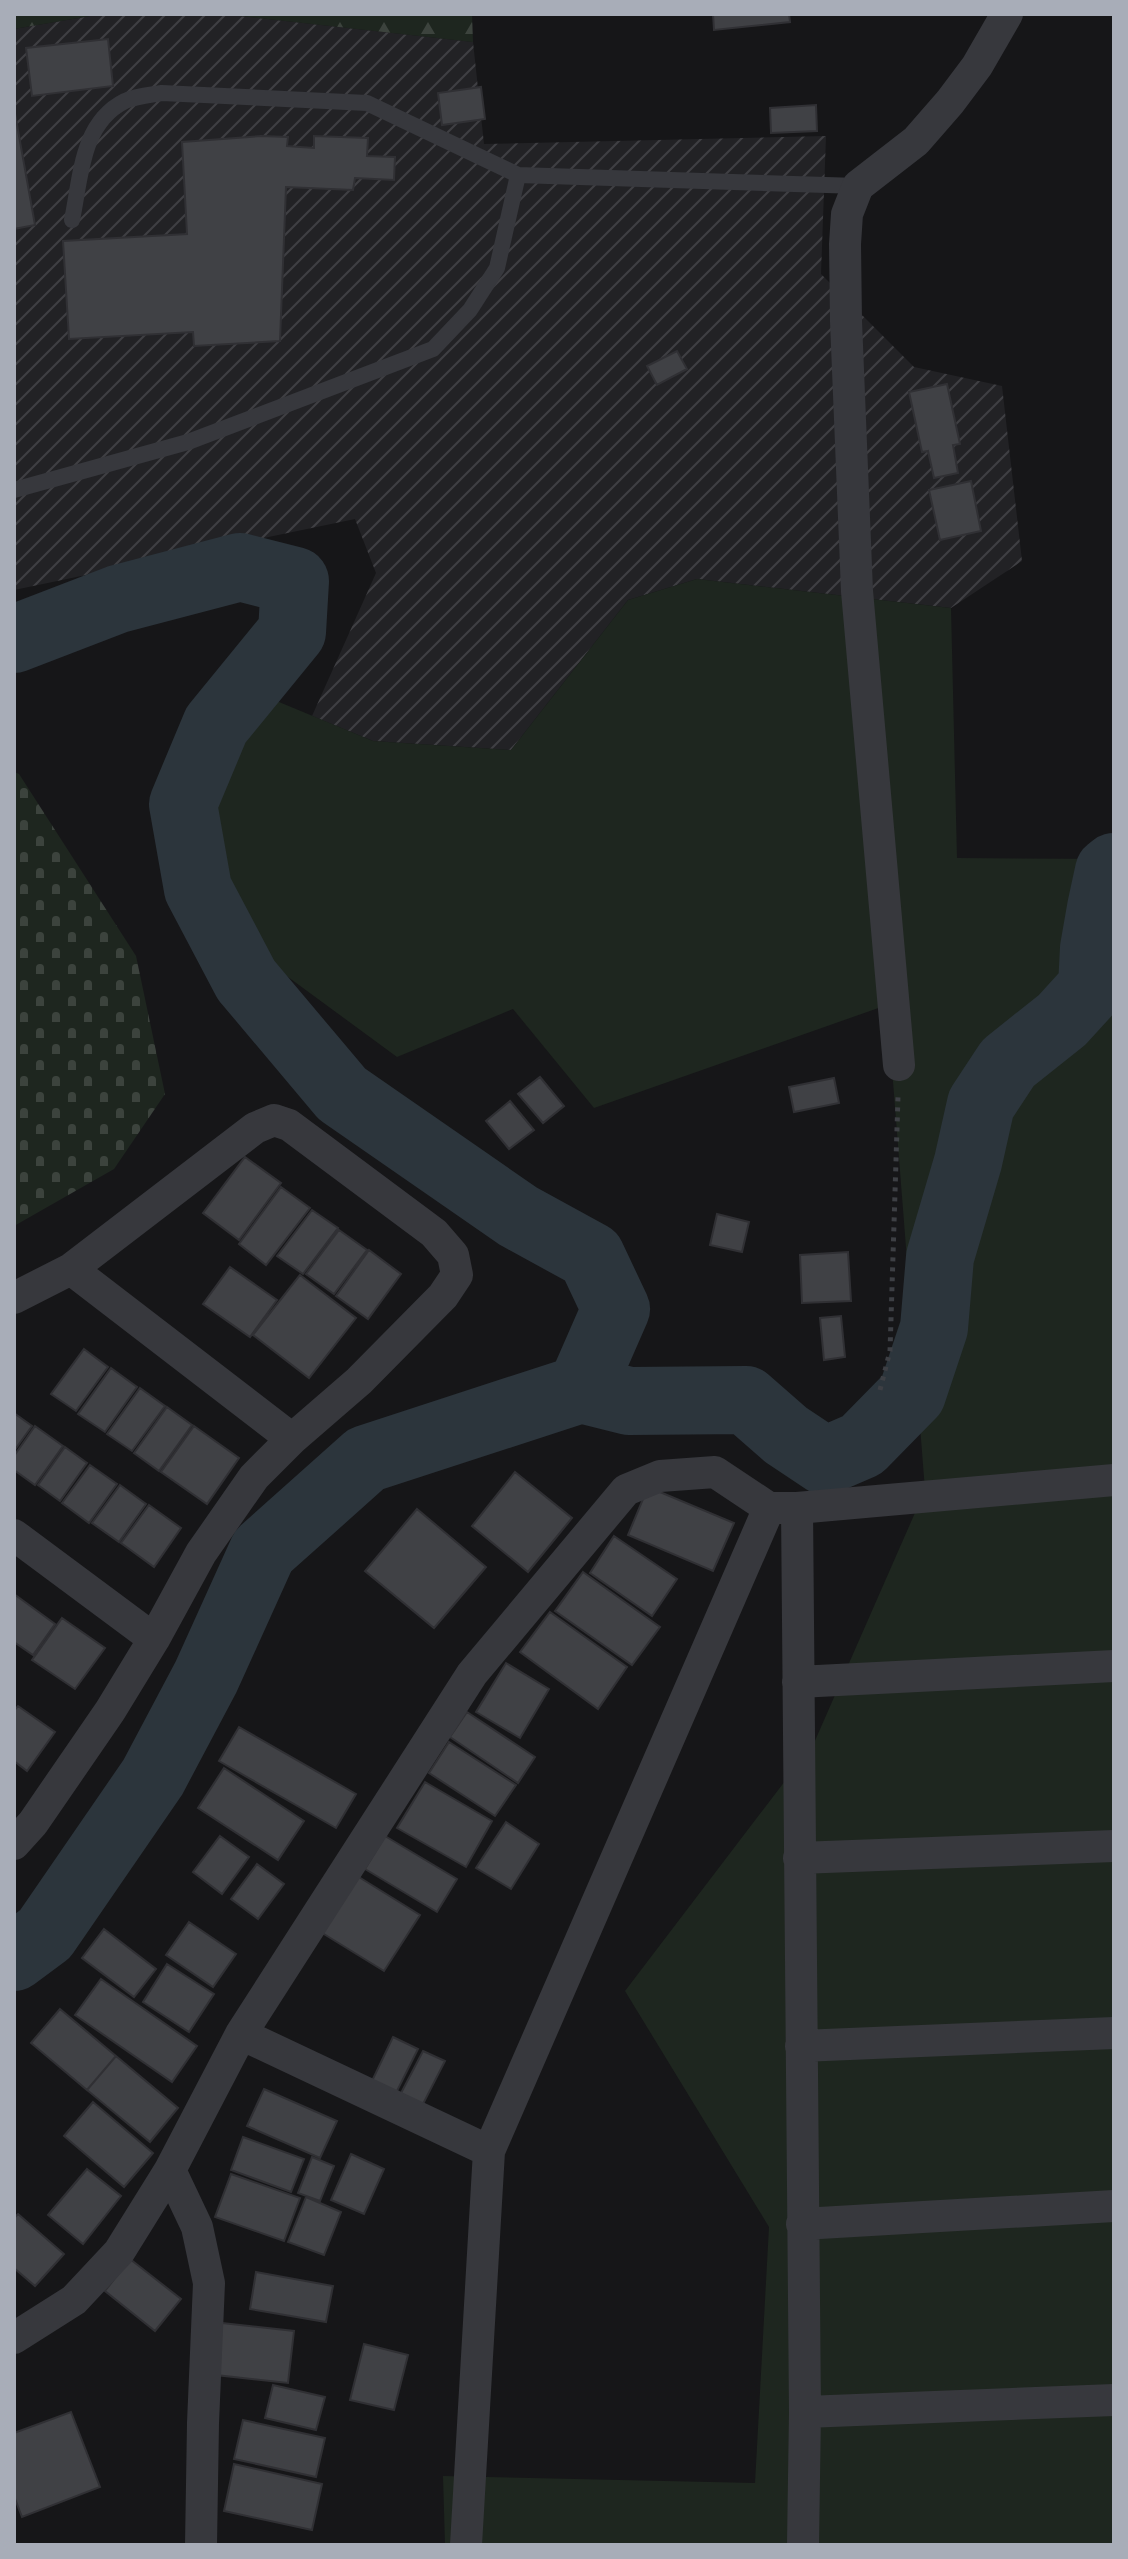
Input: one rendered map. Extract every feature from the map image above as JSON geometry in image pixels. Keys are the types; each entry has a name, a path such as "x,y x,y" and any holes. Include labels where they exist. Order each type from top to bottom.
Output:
{"street":[{"path":"899,1065 857,591 845,244 847,214 858,186 916,141 950,102 990,46 1007,14"},
{"path":"14,1298 71,1269 255,1128 274,1120 289,1125 434,1233 453,1255 457,1275 443,1296 359,1381 292,1439 254,1477 201,1553 110,1711 20,1826"},
{"path":"71,1269 292,1439"},
{"path":"14,2338 74,2300 119,2252 170,2170 241,2034 472,1674 626,1490 660,1476 715,1472 783,1508 1114,1480"},
{"path":"783,1508 798,1682 805,2412 803,2545"},
{"path":"466,2545 489,2151 783,1508"},
{"path":"14,1535 154,1639"},
{"path":"798,1682 1114,1666"},
{"path":"799,1858 1114,1846"},
{"path":"801,2046 1114,2033"},
{"path":"241,2034 489,2151"},
{"path":"170,2170 197,2227 209,2283 201,2545"},
{"path":"802,2224 1114,2206"},
{"path":"805,2412 1114,2400"}],"lane":[{"path":"72,220 88,141 105,113 128,100 162,93 367,103 518,175 858,186"},
{"path":"14,490 188,442 433,349 470,310 497,268 518,175"}],"path":[{"path":"880,1390 890,1351 899,1065"}],"shaded area":[{"path":"102,14 222,14 473,42 484,144 826,136 821,274 914,367 1002,386 1022,561 951,608 697,579 628,600 511,750 373,741 312,716 376,573 355,519 14,590 14,29"}],"green space":[{"path":"14,14 102,14 14,29"},
{"path":"222,14 472,14 473,42"},
{"path":"697,579 951,608 957,858 1114,859 1114,2545 445,2545 443,2476 755,2483 769,2227 625,1991 814,1743 925,1490 887,1005 594,1108 513,1009 397,1057 239,941 188,789 267,697 373,741 511,750 628,600"},
{"path":"14,772 19,774 136,956 165,1094 114,1169 14,1226"}],"building":[{"path":"713,14 789,14 790,22 714,30"},
{"path":"108,39 113,86 32,96 26,48"},
{"path":"481,87 485,119 442,125 438,93"},
{"path":"816,105 817,131 771,133 770,108"},
{"path":"14,108 35,225 14,229"},
{"path":"314,136 368,138 367,156 395,157 394,180 355,178 353,190 286,187 280,341 194,346 193,332 69,339 63,241 187,234 182,142 288,137 287,146 314,148"},
{"path":"677,351 687,369 657,385 647,366"},
{"path":"947,384 960,444 953,445 958,473 934,478 928,451 922,452 909,392"},
{"path":"971,481 981,531 940,540 929,490"},
{"path":"540,1077 564,1106 543,1123 518,1094"},
{"path":"834,1078 839,1103 794,1112 789,1087"},
{"path":"510,1101 534,1130 509,1149 486,1121"},
{"path":"245,1157 281,1183 239,1240 203,1213"},
{"path":"281,1187 310,1208 266,1265 239,1244"},
{"path":"312,1210 338,1228 303,1274 277,1256"},
{"path":"717,1214 749,1222 742,1252 710,1245"},
{"path":"339,1230 367,1250 334,1294 306,1274"},
{"path":"369,1250 401,1274 368,1319 336,1296"},
{"path":"848,1252 851,1301 802,1303 800,1255"},
{"path":"230,1267 277,1300 250,1337 203,1304"},
{"path":"300,1275 356,1318 309,1378 253,1335"},
{"path":"841,1316 845,1357 824,1360 820,1318"},
{"path":"84,1349 108,1367 76,1411 51,1394"},
{"path":"111,1368 137,1387 105,1432 78,1414"},
{"path":"140,1388 165,1406 132,1451 107,1434"},
{"path":"167,1407 192,1425 159,1471 134,1453"},
{"path":"14,1413 32,1426 14,1451"},
{"path":"35,1426 63,1446 35,1485 14,1470 14,1456"},
{"path":"194,1426 239,1458 207,1504 161,1472"},
{"path":"65,1447 87,1463 60,1501 38,1485"},
{"path":"90,1465 117,1484 89,1523 62,1503"},
{"path":"515,1472 572,1518 528,1572 472,1526"},
{"path":"120,1485 146,1504 119,1542 92,1523"},
{"path":"648,1487 734,1523 713,1571 628,1535"},
{"path":"149,1505 181,1528 154,1567 121,1543"},
{"path":"417,1509 486,1567 434,1628 365,1571"},
{"path":"614,1536 677,1579 652,1616 590,1573"},
{"path":"583,1572 660,1627 632,1665 555,1611"},
{"path":"14,1594 55,1624 33,1655 14,1642"},
{"path":"550,1612 627,1667 598,1709 520,1652"},
{"path":"62,1618 105,1648 75,1689 32,1660"},
{"path":"506,1663 549,1689 520,1738 476,1712"},
{"path":"18,1706 55,1732 27,1771 14,1761 14,1711"},
{"path":"467,1712 535,1757 518,1783 450,1737"},
{"path":"239,1727 356,1794 336,1828 219,1761"},
{"path":"449,1742 516,1785 495,1816 429,1773"},
{"path":"224,1768 304,1821 278,1860 198,1808"},
{"path":"425,1782 492,1821 466,1867 397,1828"},
{"path":"506,1822 539,1844 511,1889 476,1868"},
{"path":"220,1836 249,1857 222,1894 193,1872"},
{"path":"385,1836 457,1879 437,1912 365,1869"},
{"path":"257,1864 284,1884 258,1919 231,1899"},
{"path":"354,1874 420,1915 384,1971 319,1931"},
{"path":"189,1922 236,1954 213,1987 166,1955"},
{"path":"104,1929 156,1969 134,1997 82,1958"},
{"path":"167,1964 214,1994 189,2032 143,2002"},
{"path":"101,1979 197,2046 172,2082 75,2015"},
{"path":"60,2009 116,2056 87,2090 31,2043"},
{"path":"393,2037 418,2049 395,2095 371,2083"},
{"path":"423,2051 445,2061 422,2106 400,2095"},
{"path":"116,2056 178,2108 150,2142 87,2090"},
{"path":"264,2089 337,2121 320,2158 247,2126"},
{"path":"93,2102 153,2153 124,2187 64,2136"},
{"path":"243,2137 304,2159 291,2192 231,2170"},
{"path":"351,2154 384,2169 364,2214 331,2200"},
{"path":"312,2157 334,2166 320,2201 298,2193"},
{"path":"87,2169 121,2196 83,2244 48,2215"},
{"path":"231,2174 300,2198 284,2241 215,2217"},
{"path":"306,2197 341,2212 324,2255 288,2242"},
{"path":"18,2214 64,2254 35,2286 14,2268 14,2218"},
{"path":"130,2259 181,2299 155,2331 105,2291"},
{"path":"256,2272 333,2286 326,2322 250,2309"},
{"path":"222,2323 294,2331 288,2383 216,2375"},
{"path":"364,2344 408,2355 394,2410 350,2400"},
{"path":"273,2385 325,2397 316,2430 265,2418"},
{"path":"71,2412 100,2487 22,2517 14,2496 14,2433"},
{"path":"243,2420 325,2438 316,2477 234,2459"},
{"path":"234,2464 322,2484 312,2530 224,2511"}],"waterway":[{"path":"14,639 118,599 240,567 295,581 292,632 216,725 183,804 198,889 246,980 342,1094 518,1216 591,1256 616,1309 581,1389"},
{"path":"14,1957 45,1934 153,1777 206,1677 263,1551 366,1459 581,1389 629,1401 746,1400 786,1435 825,1461 862,1445 912,1394 934,1328 940,1257 968,1162 981,1104 1008,1063 1062,1020 1092,987 1094,948 1101,908 1109,871 1114,867"}]}
